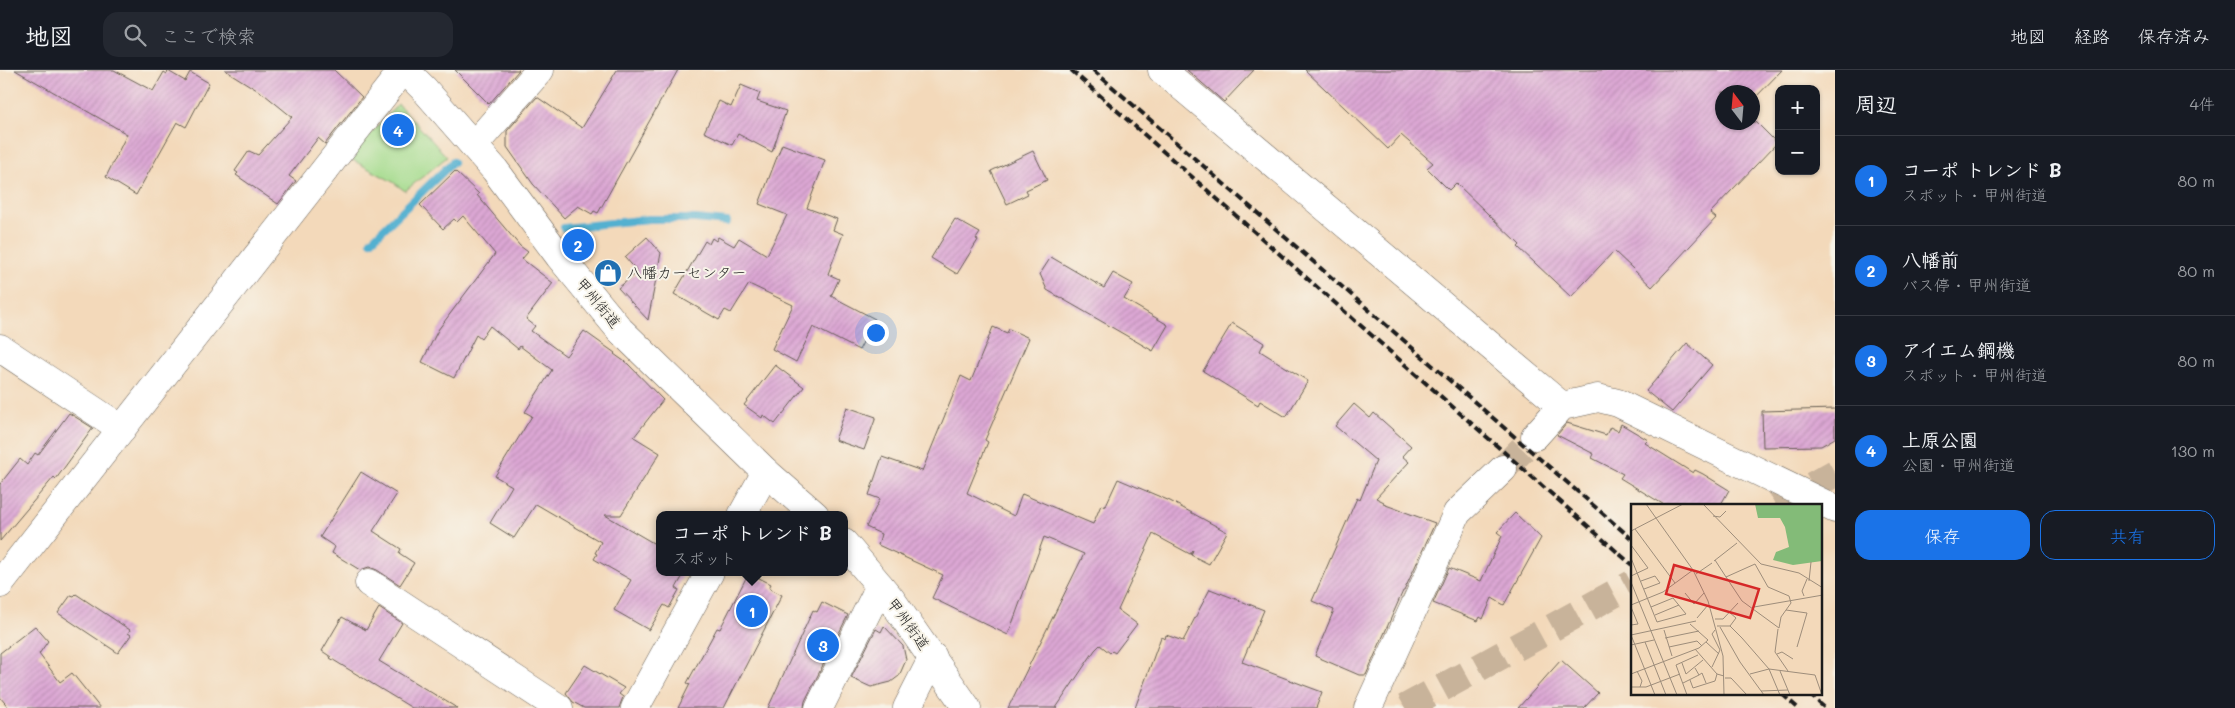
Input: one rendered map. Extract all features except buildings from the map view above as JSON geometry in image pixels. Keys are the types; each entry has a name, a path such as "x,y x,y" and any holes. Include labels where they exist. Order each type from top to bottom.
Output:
{"main road":[{"name":"甲州街道","path":"404,70 424,89 495,170 558,256 620,330 766,472 810,511"},
{"path":"0,584 404,70"},
{"path":"474,146 540,70"},
{"path":"1162,70 1562,406"},
{"path":"0,348 122,429"},
{"path":"1535,436 1562,406 1598,398 1618,403 1835,509"},
{"path":"1368,708 1457,512 1503,469"},
{"path":"744,511 766,472"},
{"name":"甲州街道","path":"848,548 880,586 933,657 967,708"},
{"path":"635,708 708,576"},
{"path":"369,584 559,708"},
{"path":"819,708 880,586"},
{"path":"907,708 933,657"}],"green space":[{"path":"398,104 447,157 405,191 393,182 349,158"}],"waterway":[{"path":"371,241 453,162"},
{"path":"564,228 649,219 695,219 727,222"}],"tunnel":[{"path":"1503,469 1535,436"},
{"path":"1780,504 1835,473"},
{"path":"1405,708 1631,585"}],"railway":[{"path":"1071,70 1631,564"},
{"path":"1093,70 1631,538"},
{"path":"1784,696 1798,708"},
{"path":"1811,696 1825,708"}],"place":[{"name":"上原公園","path":"398,130"},
{"name":"八幡前","path":"578,245"},
{"name":"八幡カーセンター","path":"608,273"},
{"name":"コーポ トレンド B","path":"752,611"},
{"name":"アイエム鋼機","path":"823,645"}]}
